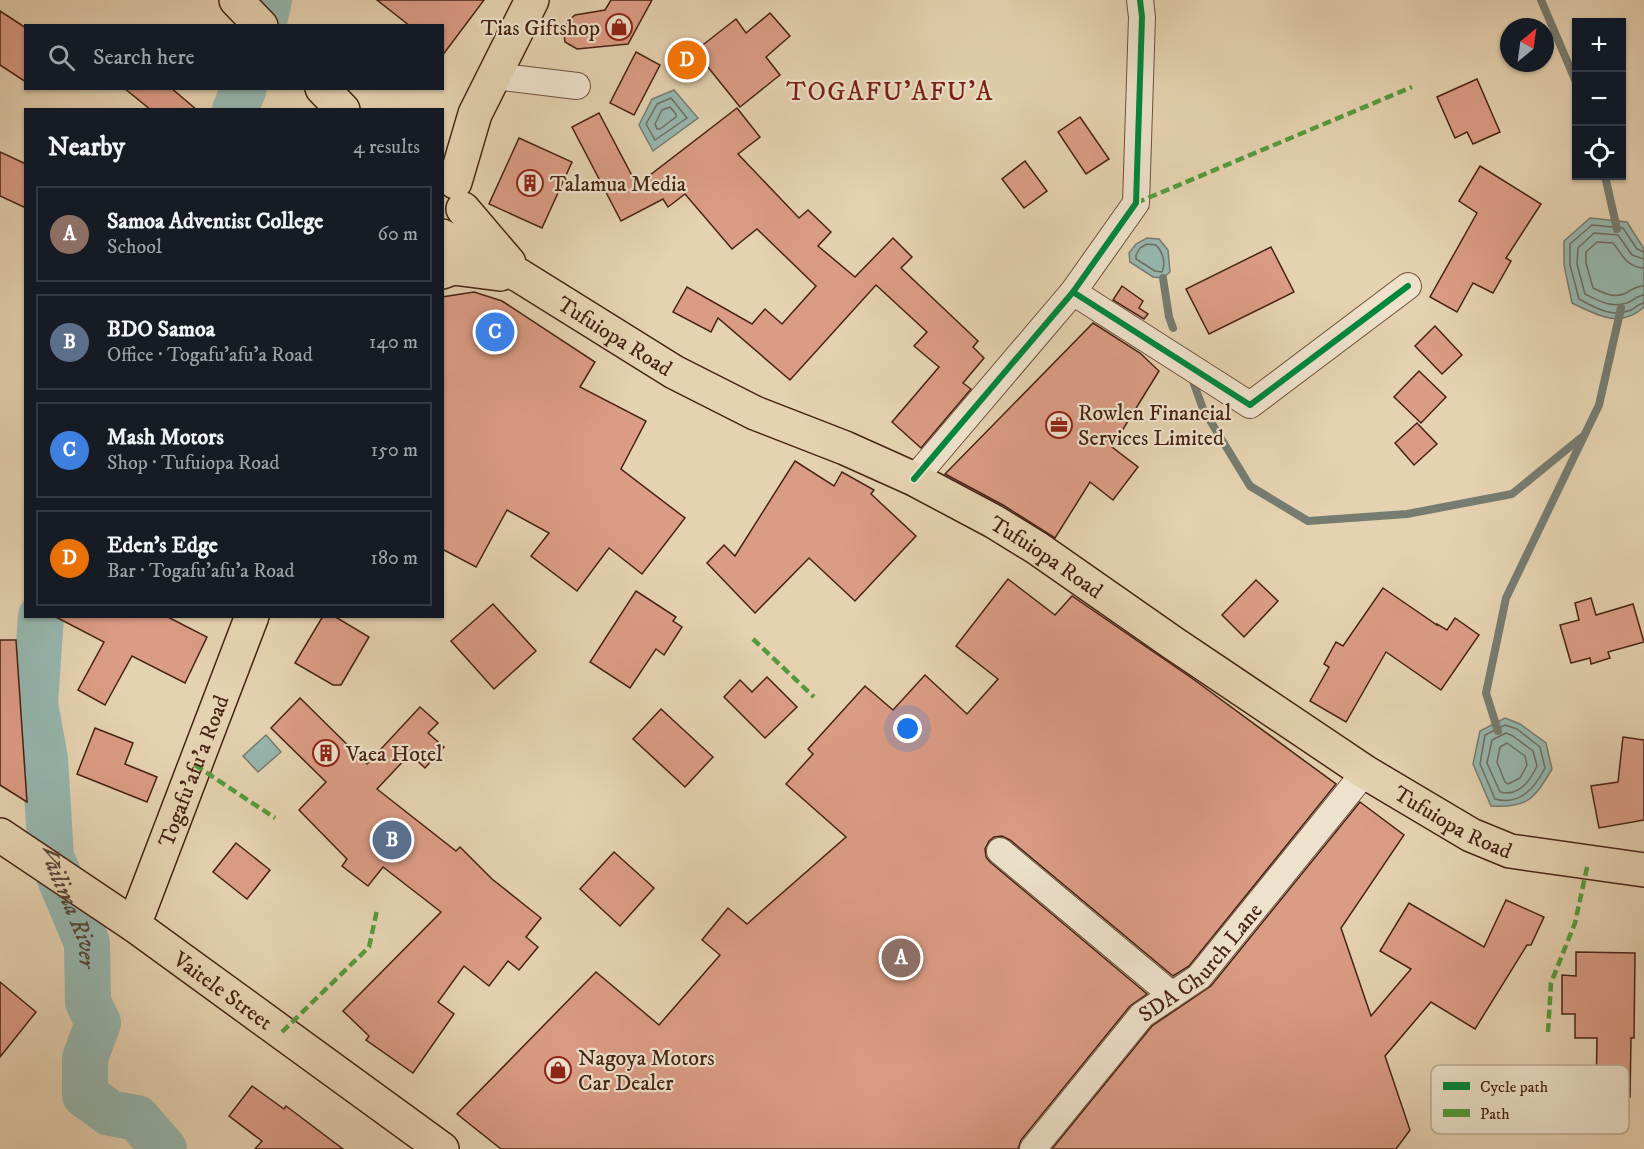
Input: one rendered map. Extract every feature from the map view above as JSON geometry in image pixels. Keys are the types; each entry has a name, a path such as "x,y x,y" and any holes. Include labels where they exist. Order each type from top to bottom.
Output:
{"main road":[{"path":"236,0 259,24"},
{"path":"448,198 475,114 532,0"},
{"path":"324,90 341,108"},
{"path":"444,135 475,114"},
{"name":"Tufuiopa Road","path":"448,198 520,276 674,372 755,413 845,448 914,480 993,521 1037,548 1183,650 1365,771 1458,828 1495,846 1524,854 1644,870"},
{"path":"444,271 453,268 520,276"},
{"name":"Togafu'afu'a Road","path":"127,920 251,618"},
{"name":"Vaitele Street","path":"0,835 127,920 442,1149"}],"street":[{"path":"914,480 1073,292 1136,203 1142,17 1140,0"},
{"path":"494,76 577,86"},
{"path":"1073,292 1250,405 1408,286"},
{"name":"SDA Church Lane","path":"1033,1149 1142,1015 1199,977 1365,771"},
{"path":"1000,851 1172,995"}],"water":[{"path":"674,90 698,118 653,151 639,125 652,99"},
{"path":"1590,218 1627,222 1644,249 1644,307 1635,314 1617,319 1608,318 1572,303 1564,265 1564,241"},
{"path":"1147,238 1159,239 1168,250 1170,272 1163,278 1153,277 1130,262 1129,253 1136,244"},
{"path":"1505,718 1520,724 1546,743 1552,769 1529,800 1514,805 1491,806 1473,764 1480,731"},
{"path":"266,735 281,752 258,772 243,756"}],"building":[{"path":"377,0 484,0 444,53 444,24 407,24"},
{"path":"611,0 652,0 628,44 577,49 565,42 567,22 575,15 605,10"},
{"path":"0,11 24,27 24,81 0,65"},
{"path":"770,13 790,36 766,57 780,75 740,107 695,51 736,19 746,33"},
{"path":"636,52 660,65 634,115 610,103"},
{"path":"1477,79 1500,132 1473,144 1467,132 1455,138 1437,97"},
{"path":"126,90 173,90 195,108 149,108"},
{"path":"737,108 760,137 738,154 799,218 808,210 831,232 818,246 855,277 893,238 912,257 901,268 978,341 973,347 984,358 963,383 971,389 921,448 892,422 939,367 914,346 927,332 876,285 790,380 718,318 711,332 673,312 687,287 752,324 765,309 782,324 816,286 757,229 732,249 685,194 668,207 663,199 621,221 572,127 599,113 637,185"},
{"path":"1080,117 1109,159 1086,174 1058,132"},
{"name":"Talamua Media","path":"519,138 572,162 542,228 489,204"},
{"path":"0,152 24,163 24,207 0,196"},
{"path":"1025,161 1047,191 1024,208 1002,179"},
{"path":"1480,166 1541,204 1506,258 1511,261 1493,293 1473,283 1457,312 1430,297 1477,213 1459,201"},
{"path":"1271,247 1294,292 1209,334 1186,289"},
{"path":"1122,286 1143,301 1139,308 1148,314 1144,319 1113,300"},
{"path":"474,292 502,301 595,362 580,387 646,421 621,469 685,518 642,574 609,548 577,591 531,556 549,533 507,510 476,567 444,550 444,297"},
{"name":"Rowlen Financial Services Limited","path":"1093,323 1140,353 1159,371 1112,447 1138,467 1113,500 1090,482 1055,538 1003,505 945,474"},
{"path":"1435,326 1462,355 1442,374 1415,346"},
{"path":"1419,371 1446,397 1421,423 1394,397"},
{"path":"1417,423 1437,444 1414,465 1395,443"},
{"path":"795,461 834,486 842,472 874,490 871,494 916,536 855,601 809,558 755,613 707,563 724,545 735,556"},
{"path":"1008,579 1055,615 1072,596 1193,679 1336,784 1189,966 1173,976 1010,840 1002,836 994,837 989,841 985,849 986,857 990,862 1147,994 1130,1006 1021,1140 1018,1149 501,1149 457,1114 596,972 659,1025 720,955 702,940 728,908 747,924 846,837 786,784 813,754 808,749 865,686 893,710 925,675 967,714 998,679 956,646"},
{"path":"1256,580 1278,601 1244,637 1222,615"},
{"path":"1383,588 1447,630 1455,618 1479,635 1441,690 1386,652 1346,722 1310,701 1329,667 1324,664 1336,642 1343,646"},
{"path":"636,591 676,617 673,621 682,627 664,655 656,649 630,688 590,662"},
{"path":"1591,598 1596,615 1633,604 1644,642 1608,652 1610,658 1591,664 1590,658 1571,663 1560,625 1579,620 1575,603"},
{"path":"493,604 536,651 494,689 451,641"},
{"path":"58,618 170,618 207,637 185,683 132,656 105,705 78,690 104,642"},
{"path":"322,618 337,618 369,637 341,685 333,685 295,663"},
{"path":"0,640 16,640 27,802 0,785"},
{"path":"767,677 797,707 765,738 724,697 740,680 752,692"},
{"path":"300,698 367,764 420,707 438,723 428,733 444,747 425,768 410,754 377,789 456,851 460,847 492,879 541,918 526,937 538,947 519,970 508,961 489,986 464,966 438,1002 454,1014 413,1073 366,1040 369,1036 343,1011 441,912 383,867 368,886 342,866 347,859 299,810 326,782 271,728"},
{"path":"661,709 713,757 685,787 633,739"},
{"path":"95,728 133,743 125,764 157,777 147,802 77,774"},
{"path":"1623,737 1644,740 1644,820 1599,828 1591,786 1618,782"},
{"path":"1360,802 1404,835 1341,928 1371,1016 1411,969 1380,951 1409,903 1484,947 1506,900 1544,917 1531,945 1527,945 1475,1029 1431,1002 1385,1056 1410,1130 1396,1149 1052,1149 1152,1026 1211,986"},
{"path":"236,843 270,870 247,899 213,872"},
{"path":"614,852 654,888 620,926 580,889"},
{"path":"1576,952 1635,953 1634,1038 1631,1038 1630,1097 1629,1065 1597,1065 1597,1038 1575,1038 1575,1014 1562,1014 1562,975 1576,976"},
{"path":"0,982 36,1012 0,1057"},
{"path":"252,1086 284,1109 286,1106 343,1149 255,1149 262,1141 229,1116"}],"waterway":[{"name":"Vailima River","path":"263,24 269,0"},
{"path":"1541,0 1572,73"},
{"name":"Vailima River","path":"236,108 243,90"},
{"path":"1606,180 1617,229"},
{"path":"1163,278 1173,328"},
{"path":"1498,731 1486,693 1506,598 1599,405 1621,308"},
{"path":"1194,384 1203,409 1250,486 1308,521 1407,514 1512,494 1582,437"},
{"name":"Vailima River","path":"41,618 35,703 45,759 51,857 87,943 88,1002 98,1023 85,1058 85,1095 110,1113 137,1118 164,1149"}],"marked path":[{"path":"1136,203 1412,87"},
{"path":"753,639 814,697"},
{"path":"195,765 275,818"},
{"path":"1548,1032 1551,983 1575,923 1588,863"},
{"path":"282,1032 369,947 377,910"}],"cycle path":[{"path":"914,479 1073,292 1136,203 1142,17 1140,0"},
{"path":"1073,292 1250,405 1408,286"}],"place":[{"name":"Tias Giftshop","path":"619,27"},
{"name":"Eden's Edge","path":"687,60"},
{"name":"Talamua Media","path":"530,183"},
{"name":"Mash Motors","path":"495,332"},
{"name":"Rowlen Financial Services Limited","path":"1059,425"},
{"name":"Vaea Hotel","path":"326,753"},
{"name":"BDO Samoa","path":"392,840"},
{"name":"Samoa Adventist College","path":"901,958"},
{"name":"Nagoya Motors Car Dealer","path":"558,1070"}],"district":[{"name":"TOGAFU'AFU'A","path":"890,91"}]}
